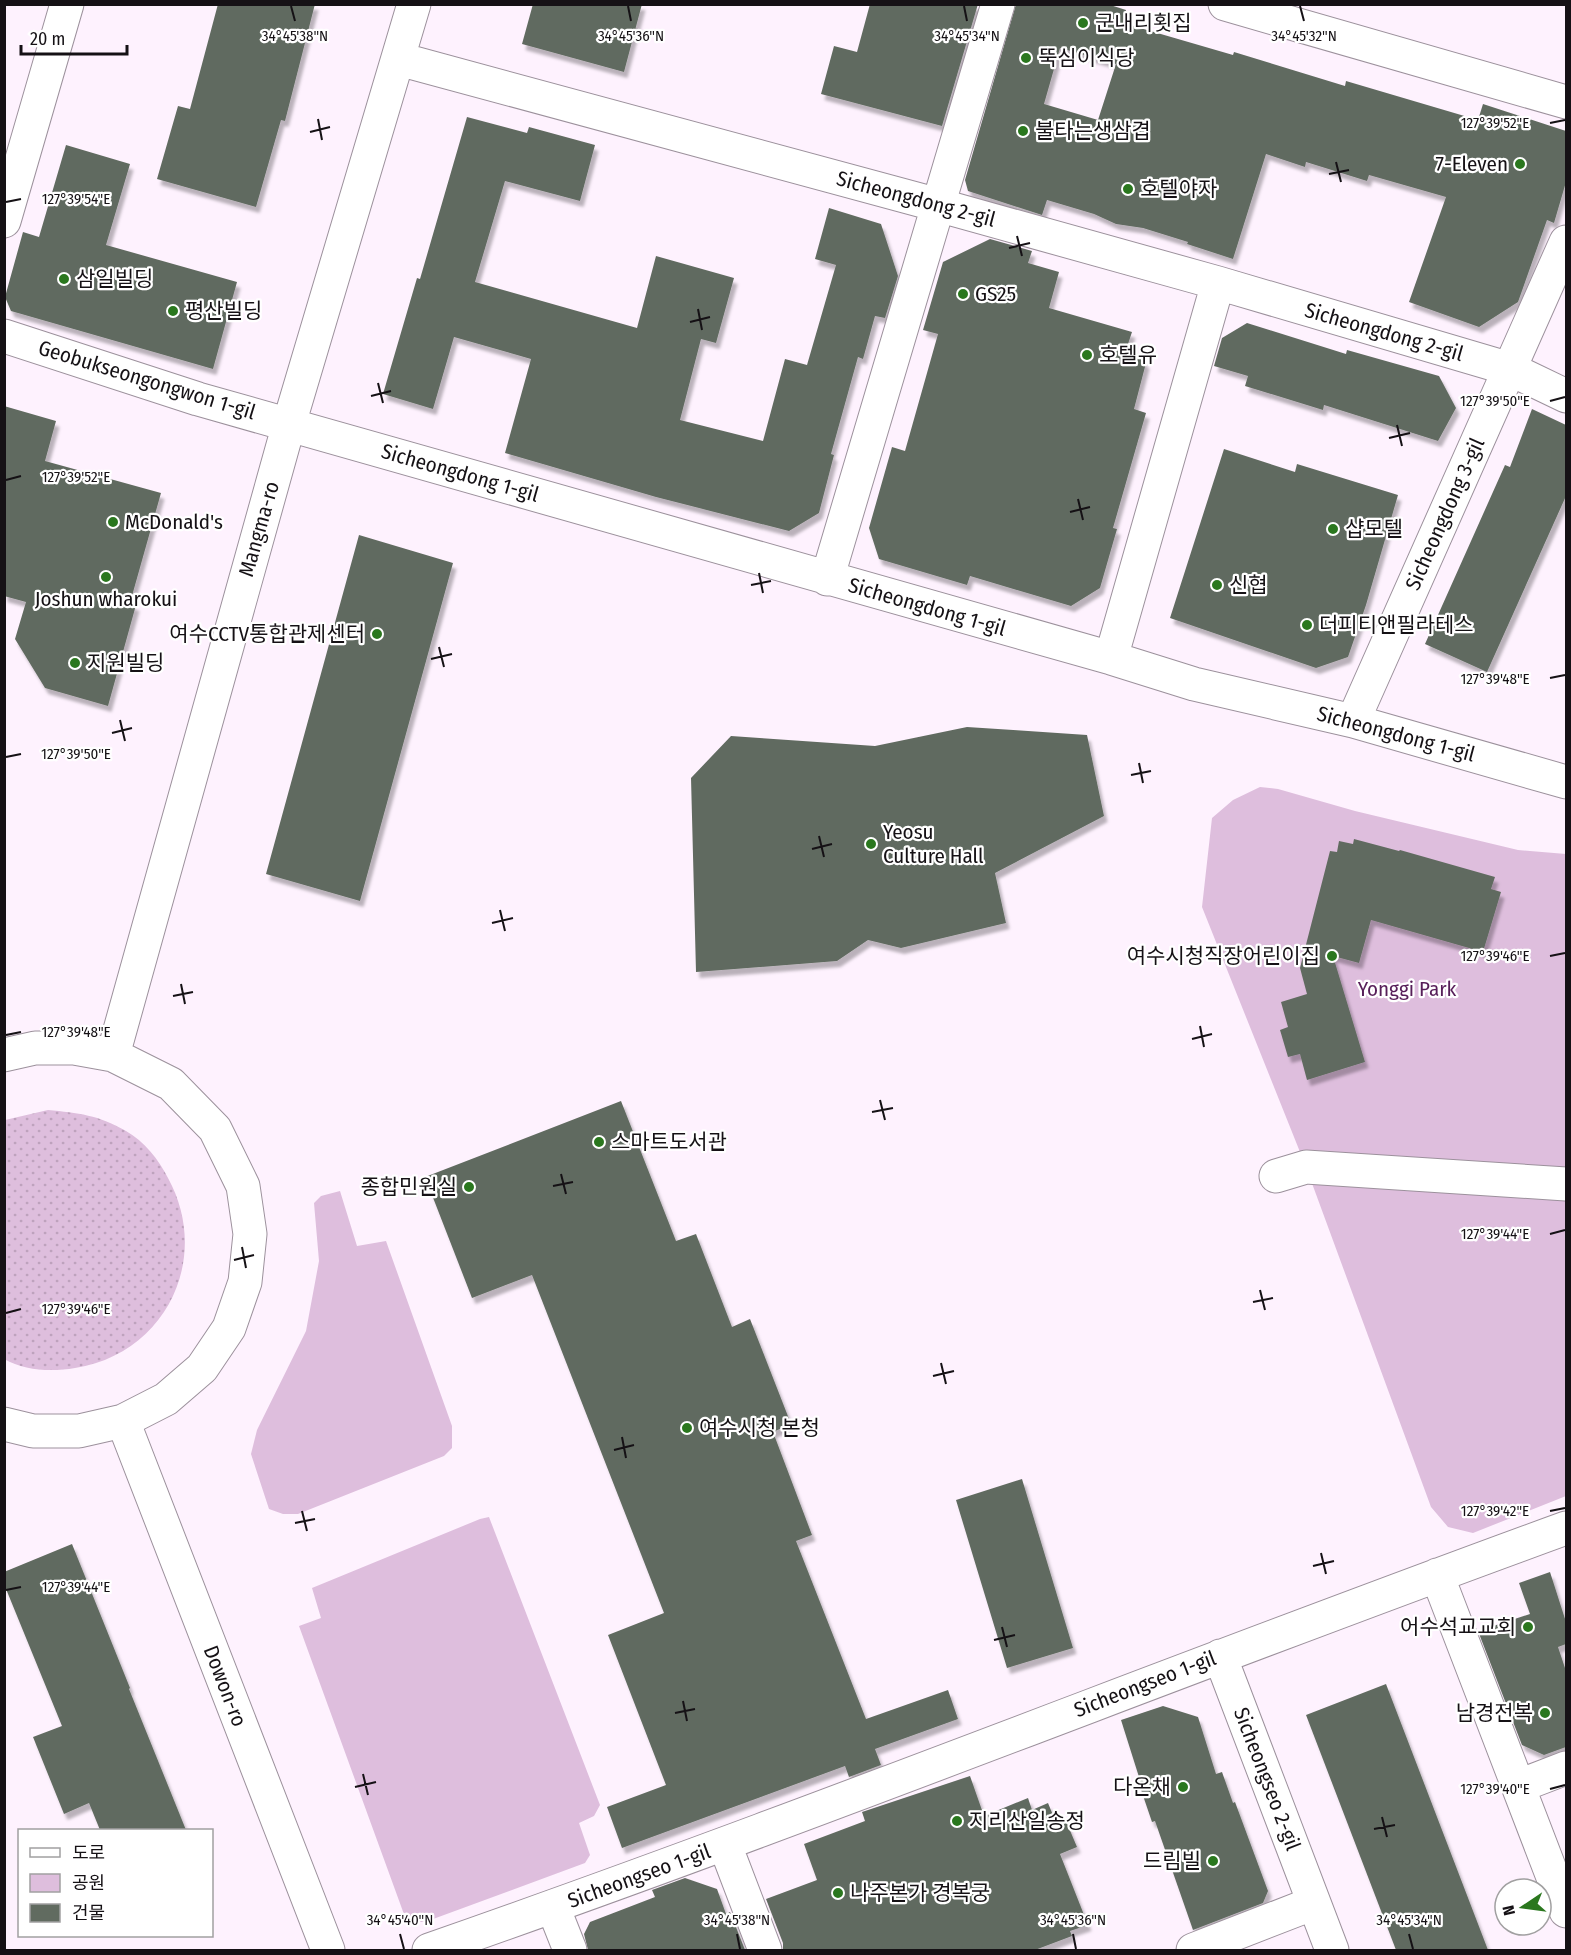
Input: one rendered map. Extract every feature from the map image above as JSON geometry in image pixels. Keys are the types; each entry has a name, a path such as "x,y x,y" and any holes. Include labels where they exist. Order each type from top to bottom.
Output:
{"street":[{"path":"4,221 67,4"},
{"name":"Mangma-ro","path":"113,1055 289,423 414,4"},
{"path":"826,579 998,4"},
{"path":"1225,4 1566,102"},
{"name":"Sicheongdong 2-gil","path":"399,59 1218,283 1510,369 1566,396"},
{"name":"Sicheongdong 3-gil","path":"1353,721 1566,242"},
{"path":"1111,658 1218,283"},
{"name":"Geobukseongongwon 1-gil","path":"4,336 198,399 289,423"},
{"name":"Sicheongdong 1-gil","path":"289,423 826,579 1111,658 1194,684 1353,721 1566,782"},
{"path":"4,1055 35,1048 74,1048 113,1055 171,1084 215,1129 243,1186 250,1234 245,1282 229,1328 202,1368 166,1399 123,1421 79,1431 33,1431 4,1424"},
{"path":"1276,1176 1306,1167 1566,1184"},
{"name":"Dowon-ro","path":"123,1421 328,1950"},
{"name":"Sicheongseo 1-gil","path":"429,1950 725,1845 1220,1656 1566,1528"},
{"path":"1437,1575 1566,1911"},
{"name":"Sicheongseo 2-gil","path":"1220,1656 1332,1950"},
{"path":"1519,1785 1566,1768"},
{"name":"Sicheongseo 1-gil","path":"725,1845 765,1950"},
{"path":"1193,1950 1314,1903"},
{"name":"Sicheongseo 1-gil","path":"553,1907 570,1950"}],"green space":[{"name":"Yonggi Park","path":"1260,787 1278,789 1355,811 1518,850 1566,854 1566,1496 1473,1533 1448,1527 1431,1507 1306,1167 1202,907 1212,818 1233,800"},
{"path":"48,1110 107,1121 133,1135 145,1146 156,1158 168,1178 180,1209 185,1239 182,1270 172,1298 156,1323 134,1344 107,1359 75,1368 39,1370 4,1359 5,1120"},
{"path":"340,1191 357,1246 386,1241 452,1426 452,1448 444,1456 298,1514 283,1514 269,1509 251,1454 257,1430 306,1331 319,1261 314,1203 321,1196"},
{"path":"489,1517 600,1805 594,1816 579,1823 590,1855 585,1863 425,1922 415,1922 405,1917 299,1626 321,1618 312,1588"}],"building":[{"path":"218,4 315,4 285,121 281,120 256,207 157,179 178,106 190,109"},
{"path":"533,4 642,4 624,72 522,44"},
{"path":"870,4 978,4 942,126 821,94 834,46 857,52"},
{"path":"1016,4 1107,4 1126,10 1123,23 1233,55 1234,52 1345,86 1346,81 1478,120 1483,104 1566,131 1566,182 1554,223 1547,220 1518,302 1479,327 1409,302 1446,197 1369,175 1367,181 1306,162 1305,167 1266,154 1233,259 1187,244 1188,242 1143,228 1116,224 1094,214 1047,200 1042,215 968,191 965,180","holes":["1060,48 1116,64 1098,120 1044,104"]},
{"path":"467,117 527,133 529,127 595,145 580,201 505,181 475,282 637,328 656,256 734,278 716,343 701,339 680,420 763,441 785,359 807,365 836,265 815,259 829,208 881,224 898,276 885,318 875,316 863,359 858,357 831,454 834,455 819,513 789,531 656,497 505,453 531,359 454,337 433,409 383,394 417,278 420,279"},
{"path":"66,145 130,164 106,245 237,282 213,369 11,311 5,297 23,232 39,237"},
{"path":"990,239 1032,251 1028,263 1059,272 1049,308 1132,332 1128,344 1146,363 1134,409 1146,413 1113,528 1117,529 1100,588 1071,606 970,576 967,585 879,559 869,528 892,447 905,451 938,334 923,330 943,262"},
{"path":"1247,323 1346,354 1347,350 1439,376 1456,408 1438,441 1324,405 1323,410 1245,386 1248,376 1214,366 1222,338"},
{"path":"4,406 56,421 45,461 161,493 130,603 136,605 108,706 45,688 15,639 26,602 4,596"},
{"path":"1532,409 1566,425 1566,496 1487,672 1425,644 1505,465 1510,467"},
{"path":"1224,449 1295,472 1297,464 1398,495 1366,605 1348,657 1316,668 1170,618"},
{"path":"359,535 453,563 360,901 266,874"},
{"name":"Yeosu Culture Hall","path":"967,727 1087,735 1104,816 995,873 1006,923 901,948 868,940 837,961 696,972 691,778 731,736 875,746"},
{"name":"여수시청직장어린이집","path":"1354,839 1495,877 1491,889 1501,892 1483,952 1371,920 1359,963 1333,956 1365,1062 1307,1080 1300,1054 1288,1057 1280,1030 1288,1027 1281,1002 1307,994 1300,968 1330,851 1337,852 1339,841 1353,844"},
{"name":"여수시청 본청","path":"621,1101 676,1241 696,1234 732,1327 750,1319 791,1424 773,1432 812,1535 796,1541 866,1719 948,1690 958,1719 875,1749 881,1765 849,1777 845,1766 622,1848 607,1807 666,1785 608,1635 664,1613 532,1275 472,1298 425,1177"},
{"path":"1022,1479 1073,1648 1007,1668 956,1500"},
{"path":"72,1544 186,1829 100,1829 89,1803 64,1814 33,1737 62,1726 4,1584 4,1572"},
{"path":"1550,1572 1566,1622 1566,1644 1558,1647 1566,1671 1566,1747 1544,1755 1522,1745 1478,1631 1530,1614 1519,1583"},
{"path":"1386,1684 1488,1950 1396,1950 1306,1715"},
{"path":"1163,1706 1198,1717 1216,1774 1222,1772 1268,1891 1263,1903 1193,1930 1155,1821 1152,1822 1121,1720"},
{"path":"970,1776 984,1816 1028,1798 1032,1810 1048,1803 1057,1825 1066,1821 1077,1847 1060,1854 1088,1925 1070,1931 1072,1936 1035,1950 783,1950 783,1943 766,1899 817,1880 804,1844 865,1821 862,1812"},
{"path":"685,1878 717,1889 726,1914 730,1912 745,1950 588,1950 584,1934 590,1922 655,1897 652,1890"}],"place":[{"name":"군내리횟집","path":"1083,23"},
{"name":"뚝심이식당","path":"1026,58"},
{"name":"불타는생삼겹","path":"1023,131"},
{"name":"7-Eleven","path":"1520,164"},
{"name":"호텔야자","path":"1128,189"},
{"name":"삼일빌딩","path":"64,279"},
{"name":"GS25","path":"963,294"},
{"name":"평산빌딩","path":"173,311"},
{"name":"호텔유","path":"1087,355"},
{"name":"McDonald's","path":"113,522"},
{"name":"샵모텔","path":"1333,529"},
{"name":"Joshun wharokui","path":"106,577"},
{"name":"신협","path":"1217,585"},
{"name":"더피티앤필라테스","path":"1307,625"},
{"name":"여수CCTV통합관제센터","path":"377,634"},
{"name":"지원빌딩","path":"75,663"},
{"name":"Yeosu Culture Hall","path":"871,844"},
{"name":"여수시청직장어린이집","path":"1332,956"},
{"name":"스마트도서관","path":"599,1142"},
{"name":"종합민원실","path":"469,1187"},
{"name":"여수시청 본청","path":"687,1428"},
{"name":"어수석교교회","path":"1528,1627"},
{"name":"남경전복","path":"1545,1713"},
{"name":"다온채","path":"1183,1787"},
{"name":"지리산일송정","path":"957,1821"},
{"name":"드림빌","path":"1213,1861"},
{"name":"나주본가 경복궁","path":"838,1893"}]}
